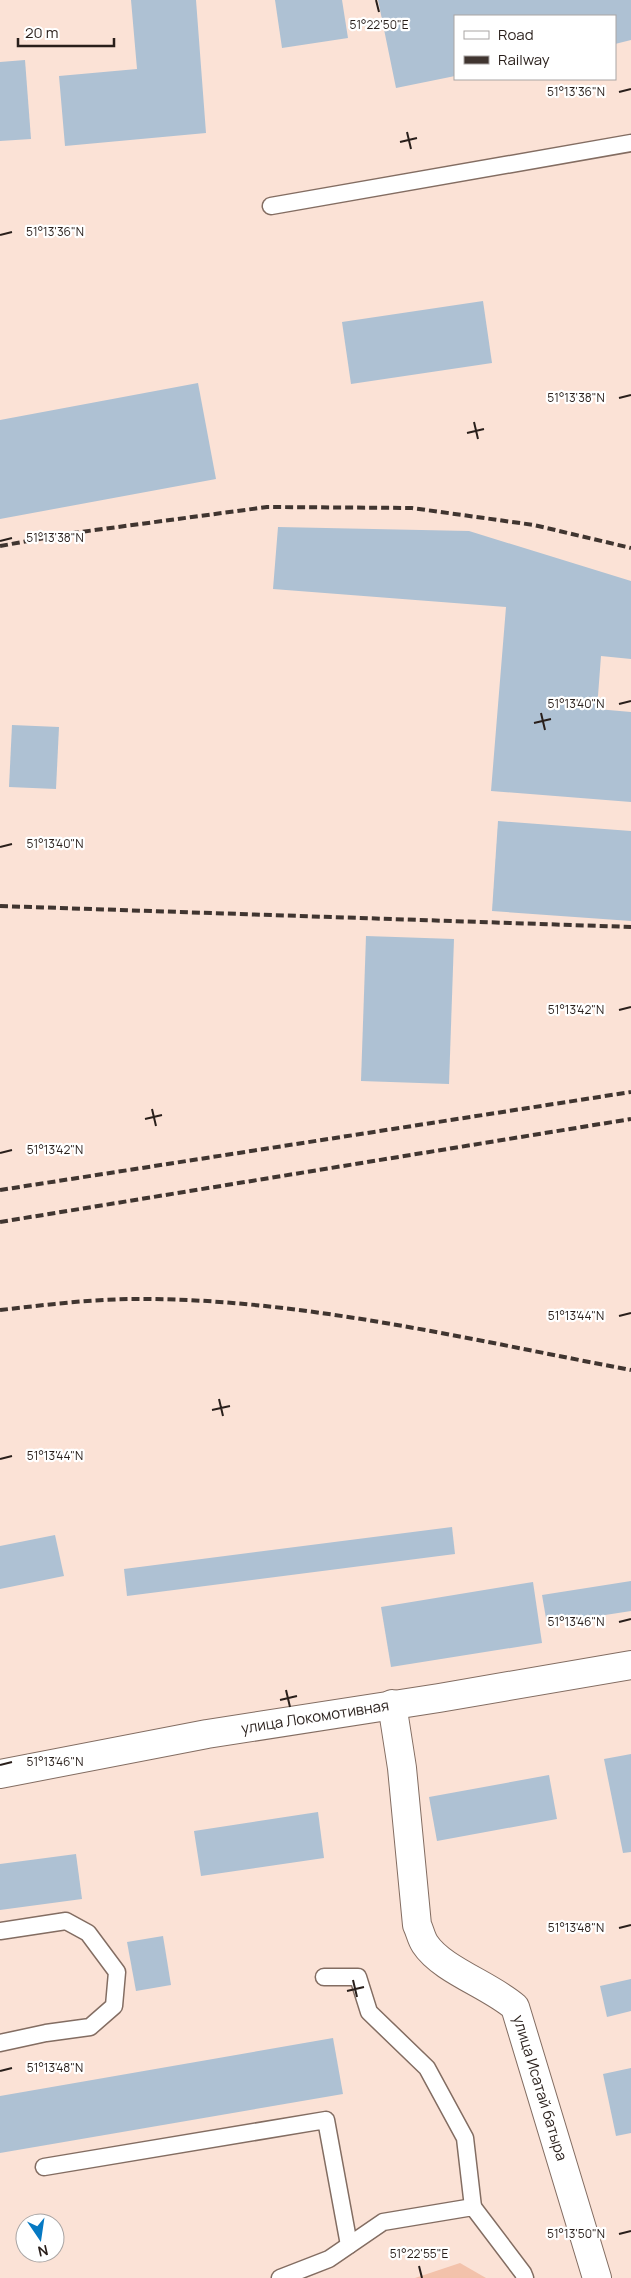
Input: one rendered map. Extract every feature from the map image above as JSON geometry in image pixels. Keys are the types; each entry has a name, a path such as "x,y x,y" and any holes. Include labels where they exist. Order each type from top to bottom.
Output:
{"street":[{"name":"улица Локомотивная","path":"0,1774 207,1734 631,1665"},
{"name":"улица Исатай батыра","path":"392,1704 402,1768 417,1926 425,1944 438,1959 502,1996 515,2007 597,2278"}],"lane":[{"path":"271,206 631,143"},
{"path":"0,1931 66,1921 88,1933 117,1972 114,2006 90,2027 46,2033 0,2044"},
{"path":"324,1977 358,1977 369,2012 427,2068 465,2138 473,2207 525,2278"},
{"path":"44,2167 326,2120 350,2245"},
{"path":"280,2278 329,2259 383,2222 473,2207"}],"shaded area":[{"path":"460,2263 486,2278 415,2278"}],"building":[{"path":"131,0 196,0 206,133 65,146 59,76 137,69"},
{"path":"275,0 342,0 348,38 282,48"},
{"path":"378,0 631,0 631,40 616,44 616,15 454,15 454,76 396,88"},
{"path":"25,60 31,139 0,141 0,62"},
{"path":"483,301 492,363 351,384 342,322"},
{"path":"198,383 216,479 0,519 0,420"},
{"path":"278,527 469,531 631,581 631,659 601,656 597,709 631,712 631,802 491,791 506,607 273,589"},
{"path":"12,725 59,727 56,789 9,787"},
{"path":"498,821 631,831 631,921 492,911"},
{"path":"366,936 454,939 449,1084 361,1081"},
{"path":"452,1527 455,1554 127,1596 124,1569"},
{"path":"55,1535 64,1576 0,1589 0,1546"},
{"path":"631,1581 631,1611 547,1624 542,1595"},
{"path":"533,1582 542,1643 391,1667 381,1607"},
{"path":"631,1754 631,1852 623,1853 604,1759"},
{"path":"549,1775 557,1819 437,1841 429,1797"},
{"path":"318,1812 324,1858 201,1876 194,1831"},
{"path":"76,1854 82,1899 0,1910 0,1864"},
{"path":"163,1936 171,1985 136,1991 127,1942"},
{"path":"631,1979 631,2011 607,2017 600,1986"},
{"path":"333,2038 343,2094 0,2153 0,2096"},
{"path":"631,2068 631,2133 616,2136 603,2074"}],"railway":[{"path":"0,546 73,533 267,507 412,508 534,525 631,548"},
{"path":"0,906 631,927"},
{"path":"0,1190 631,1092"},
{"path":"0,1222 631,1119"},
{"path":"0,1310 119,1299 260,1305 385,1323 631,1370"}]}
